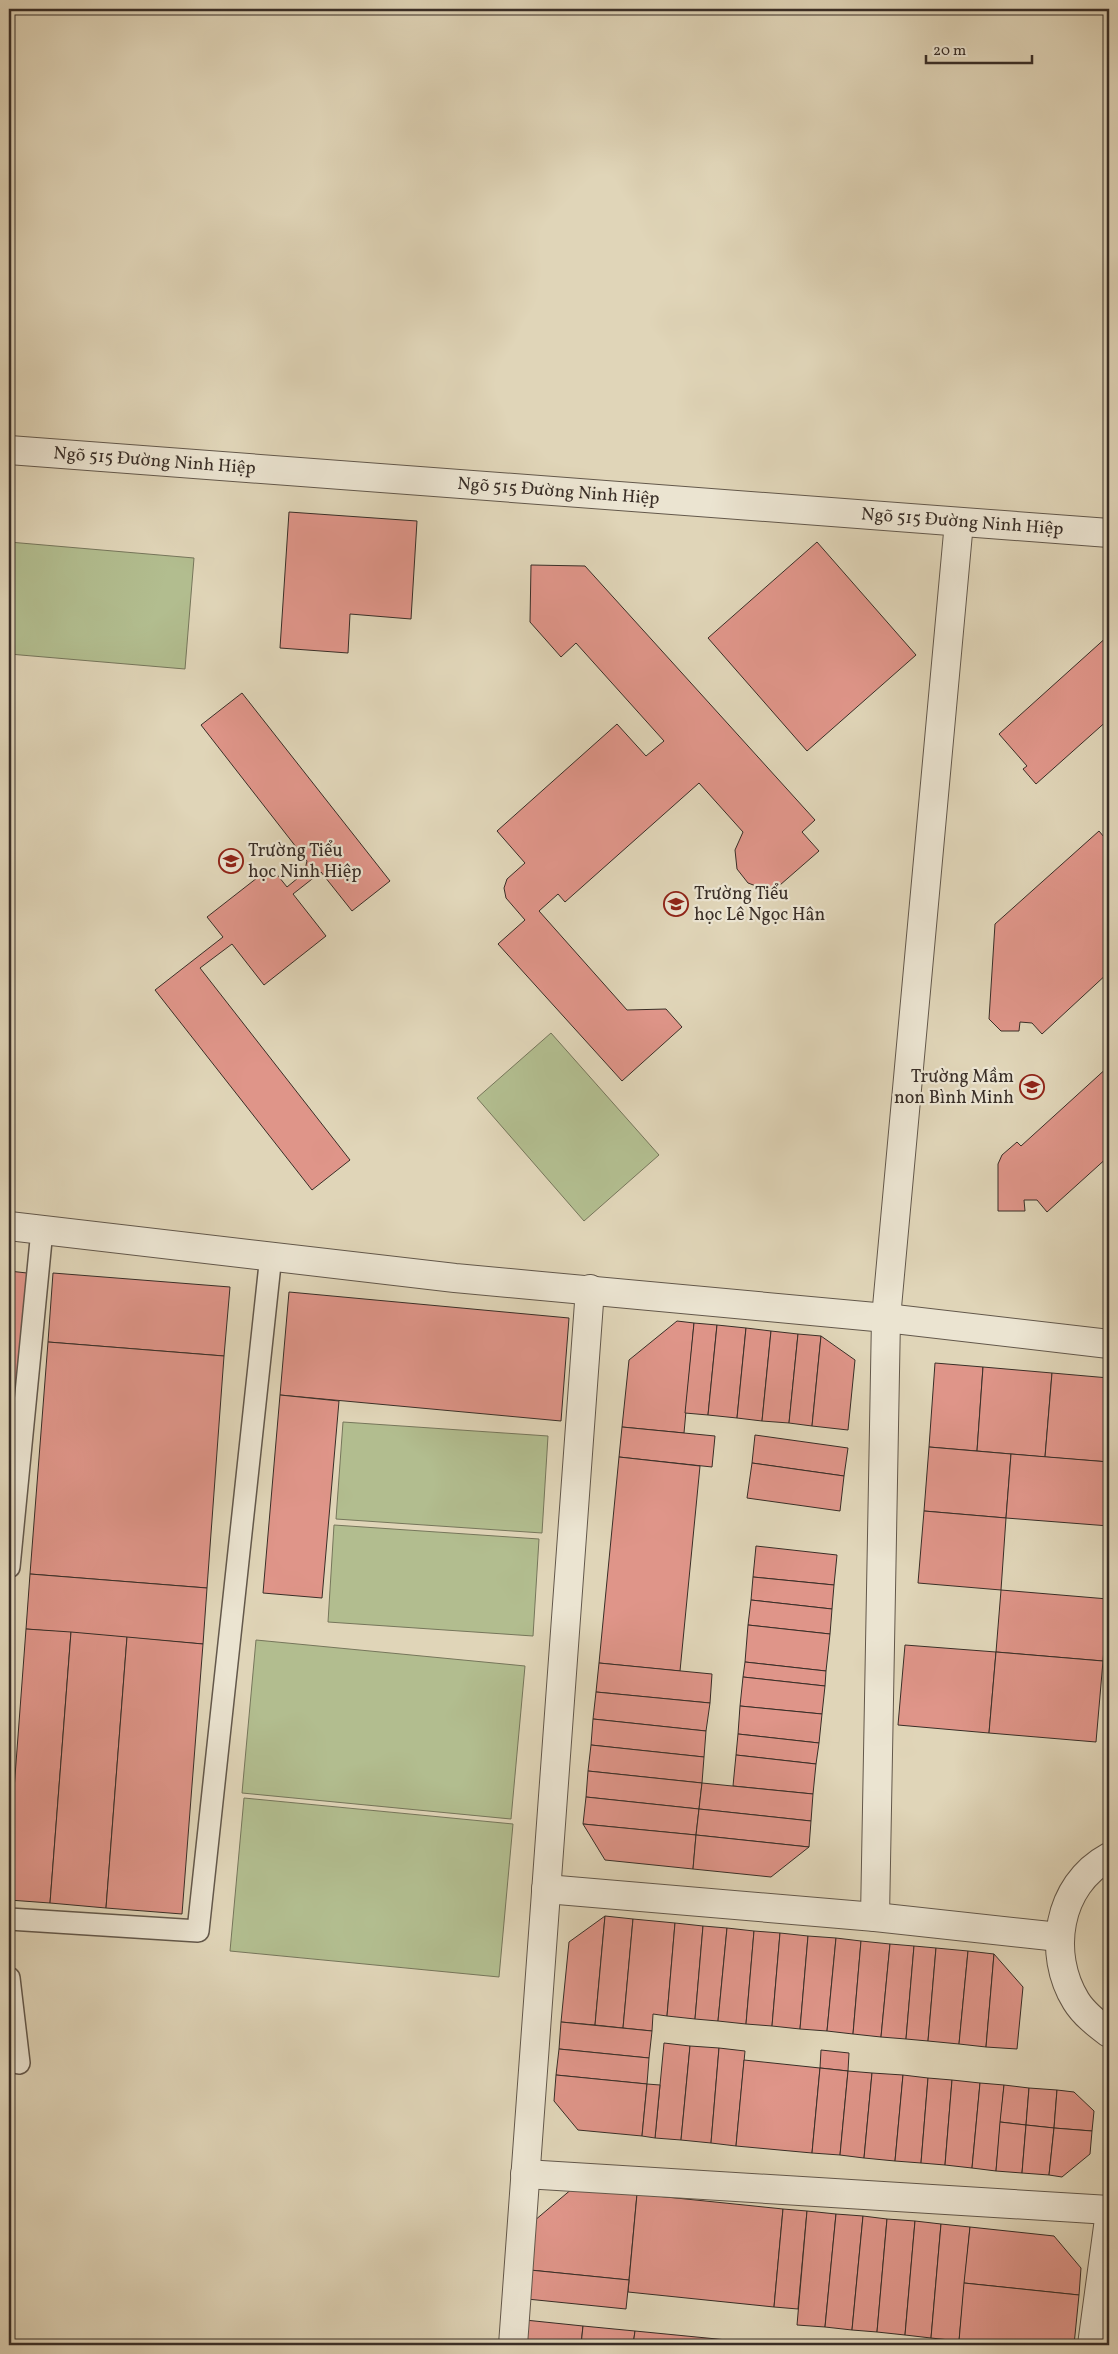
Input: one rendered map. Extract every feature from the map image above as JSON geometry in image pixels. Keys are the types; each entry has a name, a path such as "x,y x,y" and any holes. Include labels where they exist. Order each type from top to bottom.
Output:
{"street":[{"name":"Ngõ 515 Đường Ninh Hiệp","path":"9,450 1109,533"},
{"path":"875,1917 886,1318 959,522"},
{"path":"9,1226 271,1255 455,1278 590,1289 886,1318 1109,1344"},
{"path":"513,2345 590,1289"},
{"path":"1109,1857 1086,1875 1073,1893 1064,1914 1059,1937 1060,1960 1066,1982 1073,1995 1092,2020 1109,2033"},
{"path":"546,1888 875,1917 1059,1937"},
{"path":"525,2174 1109,2210"},
{"path":"1092,2345 1109,2219"}],"lane":[{"path":"9,1567 42,1230"},
{"path":"9,1920 198,1931 271,1255"},
{"path":"9,1978 19,2063"}],"green space":[{"path":"9,542 194,558 185,669 9,654"},
{"path":"551,1033 659,1155 584,1221 477,1098"},
{"path":"343,1422 548,1436 542,1533 336,1519"},
{"path":"334,1525 539,1539 533,1636 328,1622"},
{"path":"256,1640 525,1666 511,1819 242,1793"},
{"path":"244,1798 513,1824 499,1977 230,1951"}],"building":[{"path":"289,512 417,521 411,619 350,614 348,653 280,648"},
{"path":"817,542 916,655 807,751 708,638"},
{"path":"531,565 585,566 815,820 802,832 819,851 780,885 764,889 748,883 737,869 735,850 743,832 699,783 565,902 558,894 539,911 627,1010 666,1009 682,1027 622,1081 498,944 525,920 506,898 504,888 507,879 525,863 497,831 617,724 646,756 664,741 576,643 561,657 530,622"},
{"path":"1109,635 1109,719 1036,784 1023,769 1027,766 999,734"},
{"path":"242,693 390,881 352,911 321,872 293,894 326,936 264,985 232,944 200,968 350,1160 312,1190 155,990 223,937 207,917 271,867 287,887 304,873 307,861 201,725"},
{"path":"1099,831 1109,843 1109,972 1042,1034 1032,1023 1020,1022 1019,1031 1001,1031 989,1019 995,924"},
{"path":"1109,1066 1109,1156 1047,1212 1037,1200 1024,1200 1025,1211 998,1211 998,1164 1002,1155 1017,1142 1021,1146"},
{"path":"9,1271 27,1273 9,1460"},
{"path":"53,1273 230,1287 224,1356 48,1342"},
{"path":"289,1292 569,1318 561,1421 280,1395"},
{"path":"677,1321 694,1323 684,1433 622,1427 629,1360"},
{"path":"694,1323 717,1325 708,1415 685,1413"},
{"path":"717,1325 746,1328 737,1418 708,1415"},
{"path":"746,1328 771,1331 762,1421 737,1418"},
{"path":"771,1331 798,1334 789,1423 762,1421"},
{"path":"798,1334 821,1336 812,1426 789,1423"},
{"path":"821,1336 855,1360 848,1430 812,1426"},
{"path":"48,1342 224,1356 207,1588 30,1574"},
{"path":"935,1363 983,1367 977,1451 929,1447"},
{"path":"983,1367 1052,1373 1045,1457 977,1451"},
{"path":"1052,1373 1109,1378 1109,1462 1045,1457"},
{"path":"280,1395 339,1401 322,1598 263,1593"},
{"path":"622,1427 715,1436 712,1467 619,1457"},
{"path":"755,1435 848,1448 844,1476 752,1463"},
{"path":"929,1447 1011,1454 1006,1518 924,1511"},
{"path":"1011,1454 1109,1462 1109,1526 1006,1518"},
{"path":"619,1457 700,1466 680,1671 599,1663"},
{"path":"752,1463 844,1476 840,1511 747,1498"},
{"path":"924,1511 1006,1518 1001,1590 918,1583"},
{"path":"756,1546 837,1555 834,1585 753,1577"},
{"path":"30,1574 207,1588 203,1644 26,1629"},
{"path":"753,1577 834,1585 832,1609 751,1600"},
{"path":"1001,1590 1108,1599 1103,1661 996,1652"},
{"path":"751,1600 832,1609 830,1634 748,1625"},
{"path":"748,1625 830,1634 826,1671 745,1662"},
{"path":"26,1629 71,1632 50,1903 9,1900 9,1857"},
{"path":"71,1632 127,1637 106,1908 50,1903"},
{"path":"127,1637 203,1644 182,1914 106,1908"},
{"path":"905,1645 996,1652 989,1733 898,1725"},
{"path":"996,1652 1103,1661 1096,1742 989,1733"},
{"path":"745,1662 826,1671 825,1686 743,1677"},
{"path":"599,1663 712,1674 710,1703 596,1692"},
{"path":"743,1677 825,1686 822,1714 740,1706"},
{"path":"596,1692 710,1703 706,1731 593,1719"},
{"path":"740,1706 822,1714 819,1743 738,1734"},
{"path":"593,1719 706,1731 704,1757 591,1745"},
{"path":"738,1734 819,1743 816,1764 736,1755"},
{"path":"591,1745 704,1757 702,1783 588,1771"},
{"path":"736,1755 816,1764 813,1794 733,1786"},
{"path":"588,1771 702,1783 699,1809 586,1797"},
{"path":"702,1783 813,1794 811,1821 699,1809"},
{"path":"586,1797 699,1809 696,1835 583,1824"},
{"path":"699,1809 811,1821 809,1847 696,1835"},
{"path":"583,1824 696,1835 693,1869 605,1860"},
{"path":"696,1835 809,1847 771,1877 693,1869"},
{"path":"605,1916 595,2025 561,2022 569,1942"},
{"path":"605,1916 633,1919 623,2028 595,2025"},
{"path":"633,1919 675,1923 667,2016 653,2014 652,2031 623,2028"},
{"path":"675,1923 703,1926 695,2019 667,2016"},
{"path":"703,1926 727,1928 718,2021 695,2019"},
{"path":"727,1928 754,1931 746,2024 718,2021"},
{"path":"754,1931 780,1933 772,2026 746,2024"},
{"path":"780,1933 808,1936 800,2029 772,2026"},
{"path":"808,1936 836,1938 827,2031 800,2029"},
{"path":"836,1938 861,1941 853,2034 827,2031"},
{"path":"861,1941 890,1944 881,2037 853,2034"},
{"path":"890,1944 914,1946 906,2039 881,2037"},
{"path":"914,1946 936,1948 928,2041 906,2039"},
{"path":"936,1948 968,1951 959,2044 928,2041"},
{"path":"968,1951 994,1954 986,2047 959,2044"},
{"path":"994,1954 1023,1987 1017,2049 986,2047"},
{"path":"561,2022 652,2031 649,2058 559,2049"},
{"path":"664,2043 690,2046 681,2140 655,2138"},
{"path":"690,2046 719,2048 711,2143 681,2140"},
{"path":"719,2048 745,2051 736,2146 711,2143"},
{"path":"559,2049 649,2058 647,2084 556,2075"},
{"path":"821,2050 849,2053 848,2071 820,2068"},
{"path":"744,2060 820,2068 812,2153 736,2146"},
{"path":"820,2068 848,2071 840,2155 812,2153"},
{"path":"848,2071 872,2073 864,2158 840,2155"},
{"path":"872,2073 903,2075 895,2161 864,2158"},
{"path":"556,2075 647,2084 642,2136 578,2130 554,2101"},
{"path":"903,2075 928,2078 921,2163 895,2161"},
{"path":"928,2078 952,2080 945,2165 921,2163"},
{"path":"952,2080 980,2083 972,2168 945,2165"},
{"path":"980,2083 1004,2085 996,2171 972,2168"},
{"path":"647,2084 660,2085 655,2138 642,2136"},
{"path":"1004,2085 1029,2088 1026,2125 1000,2122"},
{"path":"1029,2088 1057,2090 1054,2128 1026,2125"},
{"path":"1057,2090 1074,2092 1094,2111 1092,2131 1054,2128"},
{"path":"1000,2122 1026,2125 1022,2173 996,2171"},
{"path":"1026,2125 1054,2128 1049,2175 1022,2173"},
{"path":"1054,2128 1092,2131 1090,2154 1062,2177 1049,2175"},
{"path":"573,2188 637,2194 629,2280 530,2270 534,2221"},
{"path":"637,2194 783,2209 774,2307 628,2292"},
{"path":"783,2209 807,2211 798,2309 774,2307"},
{"path":"807,2211 836,2214 825,2327 797,2325"},
{"path":"836,2214 863,2216 852,2330 825,2327"},
{"path":"863,2216 887,2219 877,2332 852,2330"},
{"path":"887,2219 915,2221 905,2335 877,2332"},
{"path":"915,2221 941,2224 931,2338 905,2335"},
{"path":"941,2224 970,2227 959,2341 931,2338"},
{"path":"970,2227 1054,2236 1081,2268 1079,2295 964,2283"},
{"path":"530,2270 629,2280 626,2309 527,2299"},
{"path":"964,2283 1079,2295 1074,2345 1005,2345 959,2341"},
{"path":"525,2320 583,2326 581,2345 523,2345"},
{"path":"583,2326 635,2331 633,2345 581,2345"},
{"path":"635,2331 768,2344 768,2345 633,2345"}],"place":[{"name":"Trường Tiểu học Ninh Hiệp","path":"231,861"},
{"name":"Trường Tiểu học Lê Ngọc Hân","path":"676,904"},
{"name":"Trường Mầm non Bình Minh","path":"1032,1087"}]}
